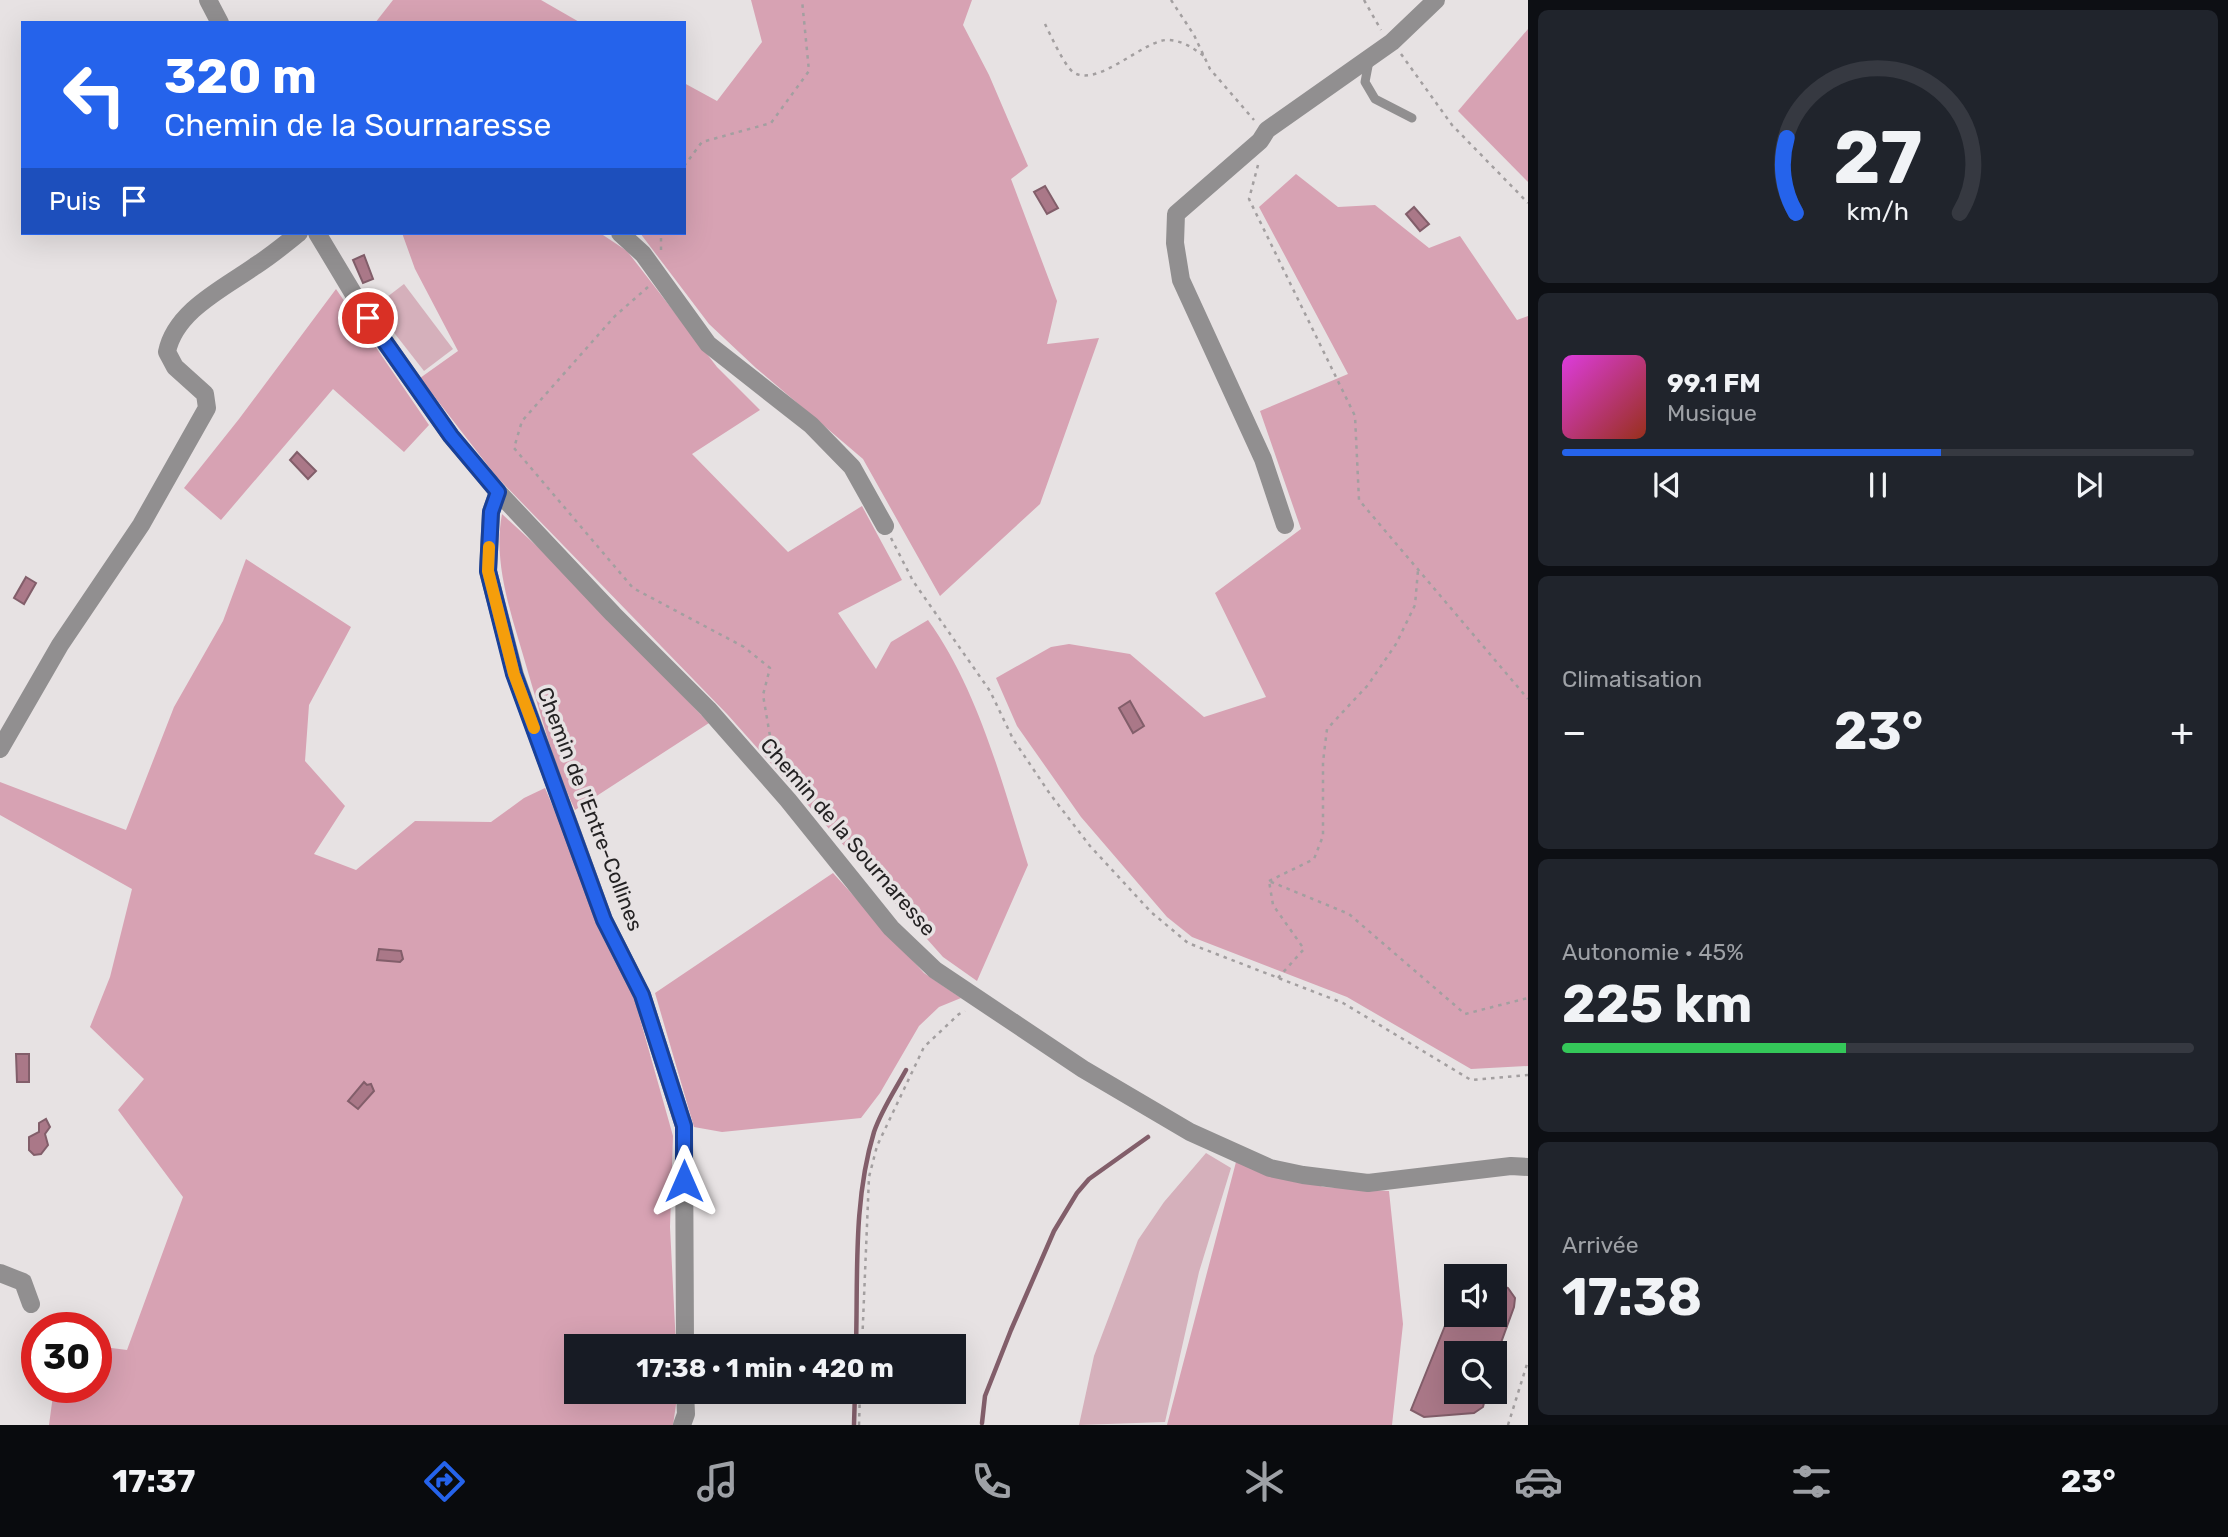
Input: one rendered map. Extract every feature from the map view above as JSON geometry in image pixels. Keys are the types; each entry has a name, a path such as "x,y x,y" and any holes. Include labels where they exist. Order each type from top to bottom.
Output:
{"street":[{"path":"208,0 219,21"},
{"path":"1285,525 1263,459 1181,280 1175,243 1175,214 1260,141 1267,130 1370,59 1436,0"},
{"path":"0,749 60,645 141,525 207,408 205,394 175,367 167,352 169,339 186,317 214,294 296,235"},
{"name":"Chemin de la Sournaresse","path":"318,235 368,318 451,436 498,492 613,614 708,709 891,928 935,970 1083,1069 1190,1132 1270,1168 1368,1183 1528,1167"},
{"path":"622,235 643,254 708,344 811,425 852,467 885,526"},
{"name":"Chemin de l'Entre-Collines","path":"498,492 491,512 488,571 514,674 604,920 642,995 684,1126 685,1334"},
{"path":"0,1273 23,1282 31,1304"},
{"path":"682,1425 685,1404"}],"lane":[{"path":"1370,59 1365,82 1376,99 1412,118"}],"path":[{"path":"686,163 702,142 771,123 809,71 802,0"},
{"path":"1171,0 1194,35 1210,69 1258,125 1267,130"},
{"path":"1364,0 1376,25 1392,42 1452,125 1528,203"},
{"path":"1045,24 1071,71 1082,76 1097,73 1166,39 1184,43 1204,56"},
{"path":"1258,165 1249,199 1355,416 1359,500 1528,699"},
{"path":"660,277 615,316 522,421 514,448 633,588 744,647 769,668 763,695 770,736 754,761"},
{"path":"885,526 913,581 990,691 1013,739 1050,794 1090,846 1151,912 1188,943 1343,1003 1471,1080 1528,1075"},
{"path":"1269,881 1314,859 1323,836 1323,762 1327,729 1368,685 1396,644 1415,605 1418,570"},
{"path":"1269,881 1273,905 1304,949 1278,978"},
{"path":"1269,881 1349,914 1465,1014 1528,998"},
{"path":"862,1334 869,1177 877,1146 924,1047 959,1014 984,1003"},
{"path":"1508,1425 1528,1361"},
{"path":"859,1425 860,1404"}],"shaded area":[{"path":"393,0 541,0 578,21 377,21"},
{"path":"751,0 972,0 963,25 989,75 1028,166 1011,179 1057,301 1047,344 1099,338 1040,504 940,596 863,459 756,368 709,324 642,235 686,235 686,84 717,101 762,42"},
{"path":"1528,29 1528,182 1458,111"},
{"path":"1296,174 1338,207 1375,205 1429,248 1460,236 1517,320 1528,316 1528,1066 1471,1069 1347,997 1192,937 1167,917 1081,817 1017,726 996,678 1051,647 1069,644 1130,654 1204,717 1266,697 1215,593 1301,529 1260,411 1348,374 1259,207"},
{"path":"1045,186 1058,208 1047,214 1034,192"},
{"path":"1414,207 1429,224 1420,231 1406,214"},
{"path":"403,235 603,235 627,251 717,367 760,410 692,454 788,552 862,506 902,580 838,613 876,669 891,642 928,620 946,648 975,707 1028,865 977,981 943,957 727,714 496,476 420,378 458,351 415,269"},
{"path":"364,255 373,279 363,283 353,260"},
{"path":"404,284 453,349 424,371 374,307"},
{"path":"336,289 429,425 404,452 333,389 221,520 184,488"},
{"path":"297,452 316,471 308,479 290,460"},
{"path":"502,514 555,563 709,723 575,810 549,742 506,594 500,554"},
{"path":"246,559 351,627 309,705 305,761 345,806 314,854 356,870 415,821 491,822 524,798 545,788 635,1001 673,1136 670,1227 675,1334 564,1334 564,1404 676,1404 673,1425 49,1425 52,1403 112,1403 112,1348 127,1350 183,1197 118,1110 144,1079 90,1027 110,977 132,889 0,815 0,782 126,830 174,707 223,621"},
{"path":"26,577 36,583 24,604 14,598"},
{"path":"1130,701 1144,726 1133,733 1119,708"},
{"path":"833,873 924,973 961,998 939,1007 919,1026 880,1093 861,1118 722,1132 694,1127 655,993"},
{"path":"379,949 401,951 403,959 400,962 377,960"},
{"path":"16,1054 29,1054 29,1082 17,1082"},
{"path":"364,1082 371,1084 374,1091 358,1109 348,1101"},
{"path":"46,1119 50,1127 45,1134 48,1145 41,1154 34,1155 29,1150 29,1137 39,1132 39,1123"},
{"path":"1206,1153 1231,1168 1199,1272 1165,1422 1079,1425 1094,1356 1138,1240 1164,1202"},
{"path":"1236,1162 1324,1187 1389,1191 1403,1324 1392,1425 1167,1425"},
{"path":"1507,1288 1515,1298 1507,1326"},
{"path":"1445,1327 1507,1327 1502,1341 1444,1341 1444,1404 1484,1404 1483,1407 1474,1413 1424,1417 1411,1410"}],"waterway":[{"path":"856,1334 858,1238 867,1158 884,1108 906,1070"},
{"path":"982,1423 985,1396 1054,1231 1077,1193 1089,1179 1148,1137"},
{"path":"854,1425 855,1404"}],"slow traffic":[{"path":"489,547 488,571 514,674 534,728"}],"route":[{"path":"368,318 451,436 498,492 491,512 488,571 514,674 604,920 642,995 684,1126 684,1181"}]}
